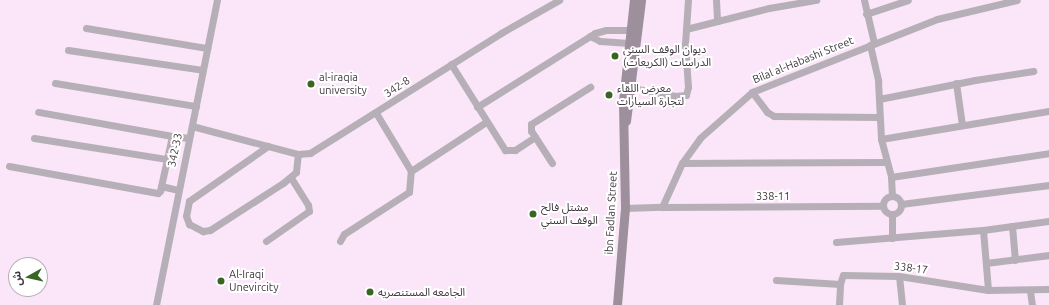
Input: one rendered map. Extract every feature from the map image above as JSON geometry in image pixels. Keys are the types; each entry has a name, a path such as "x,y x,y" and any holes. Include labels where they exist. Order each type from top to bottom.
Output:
{"street":[{"name":"342-33","path":"156,305 217,0"},
{"name":"342-8","path":"298,154 310,153 530,15 559,0"},
{"name":"ibn Fadlan Street","path":"617,305 625,208 625,122 623,101 634,0"},
{"name":"ibn Fadlan Street","path":"625,122 629,113 641,0"},
{"path":"632,88 675,96 686,95 688,87 686,29 688,0"},
{"path":"716,0 717,21"},
{"path":"769,0 769,8"},
{"path":"686,29 769,8 816,0"},
{"path":"864,0 878,81 881,139 885,162 891,177 892,196"},
{"path":"866,14 907,0"},
{"name":"Bilal al-Habashi Street","path":"662,207 682,163 700,138 752,92 937,19 1017,0"},
{"path":"86,28 207,48"},
{"path":"477,107 590,36 606,30 630,30"},
{"path":"590,36 600,41 629,43"},
{"path":"68,50 203,70"},
{"path":"451,64 486,122 505,150 515,150 535,137"},
{"path":"879,99 956,83 1033,71"},
{"path":"55,83 196,106"},
{"path":"956,83 962,126"},
{"path":"552,163 530,131 531,124 590,86"},
{"path":"752,92 767,112 774,116 879,116"},
{"path":"38,112 189,138"},
{"path":"881,139 1049,112"},
{"path":"340,241 344,234 408,195 411,171 376,113"},
{"path":"411,171 486,122"},
{"path":"192,126 268,146 298,154 296,172 291,178 210,230 200,230 187,222 187,210 192,199 268,146"},
{"path":"9,166 158,193 162,186 172,136"},
{"path":"34,138 167,159"},
{"path":"891,177 1049,153"},
{"path":"682,163 885,162"},
{"path":"266,241 309,211 308,205 291,178"},
{"path":"901,204 1049,185"},
{"path":"162,186 178,190"},
{"path":"892,196 897,197 901,204 898,212 892,214 885,210 883,206 885,200 892,196"},
{"name":"338-11","path":"662,207 883,206"},
{"path":"625,208 662,207"},
{"path":"892,214 892,238"},
{"path":"836,242 983,230 1049,221"},
{"path":"1012,226 1015,260"},
{"path":"983,230 988,290"},
{"path":"986,263 1049,255"},
{"name":"338-17","path":"840,284 843,275 899,276 988,290 1030,291 1049,289"},
{"path":"899,276 902,305"},
{"path":"776,280 840,284 839,305"},
{"path":"1030,291 1032,305"}],"place":[{"name":"ديوان الوقف السني الدراسات (الكريعات)","path":"615,56"},
{"name":"al-iraqia university","path":"311,84"},
{"name":"معرض اللقاء لتجارة السيارات","path":"609,95"},
{"name":"مشتل فالح الوقف السني","path":"533,214"},
{"name":"Al-Iraqi Unevircity","path":"221,281"},
{"name":"الجامعه المستنصريه","path":"370,292"}]}
